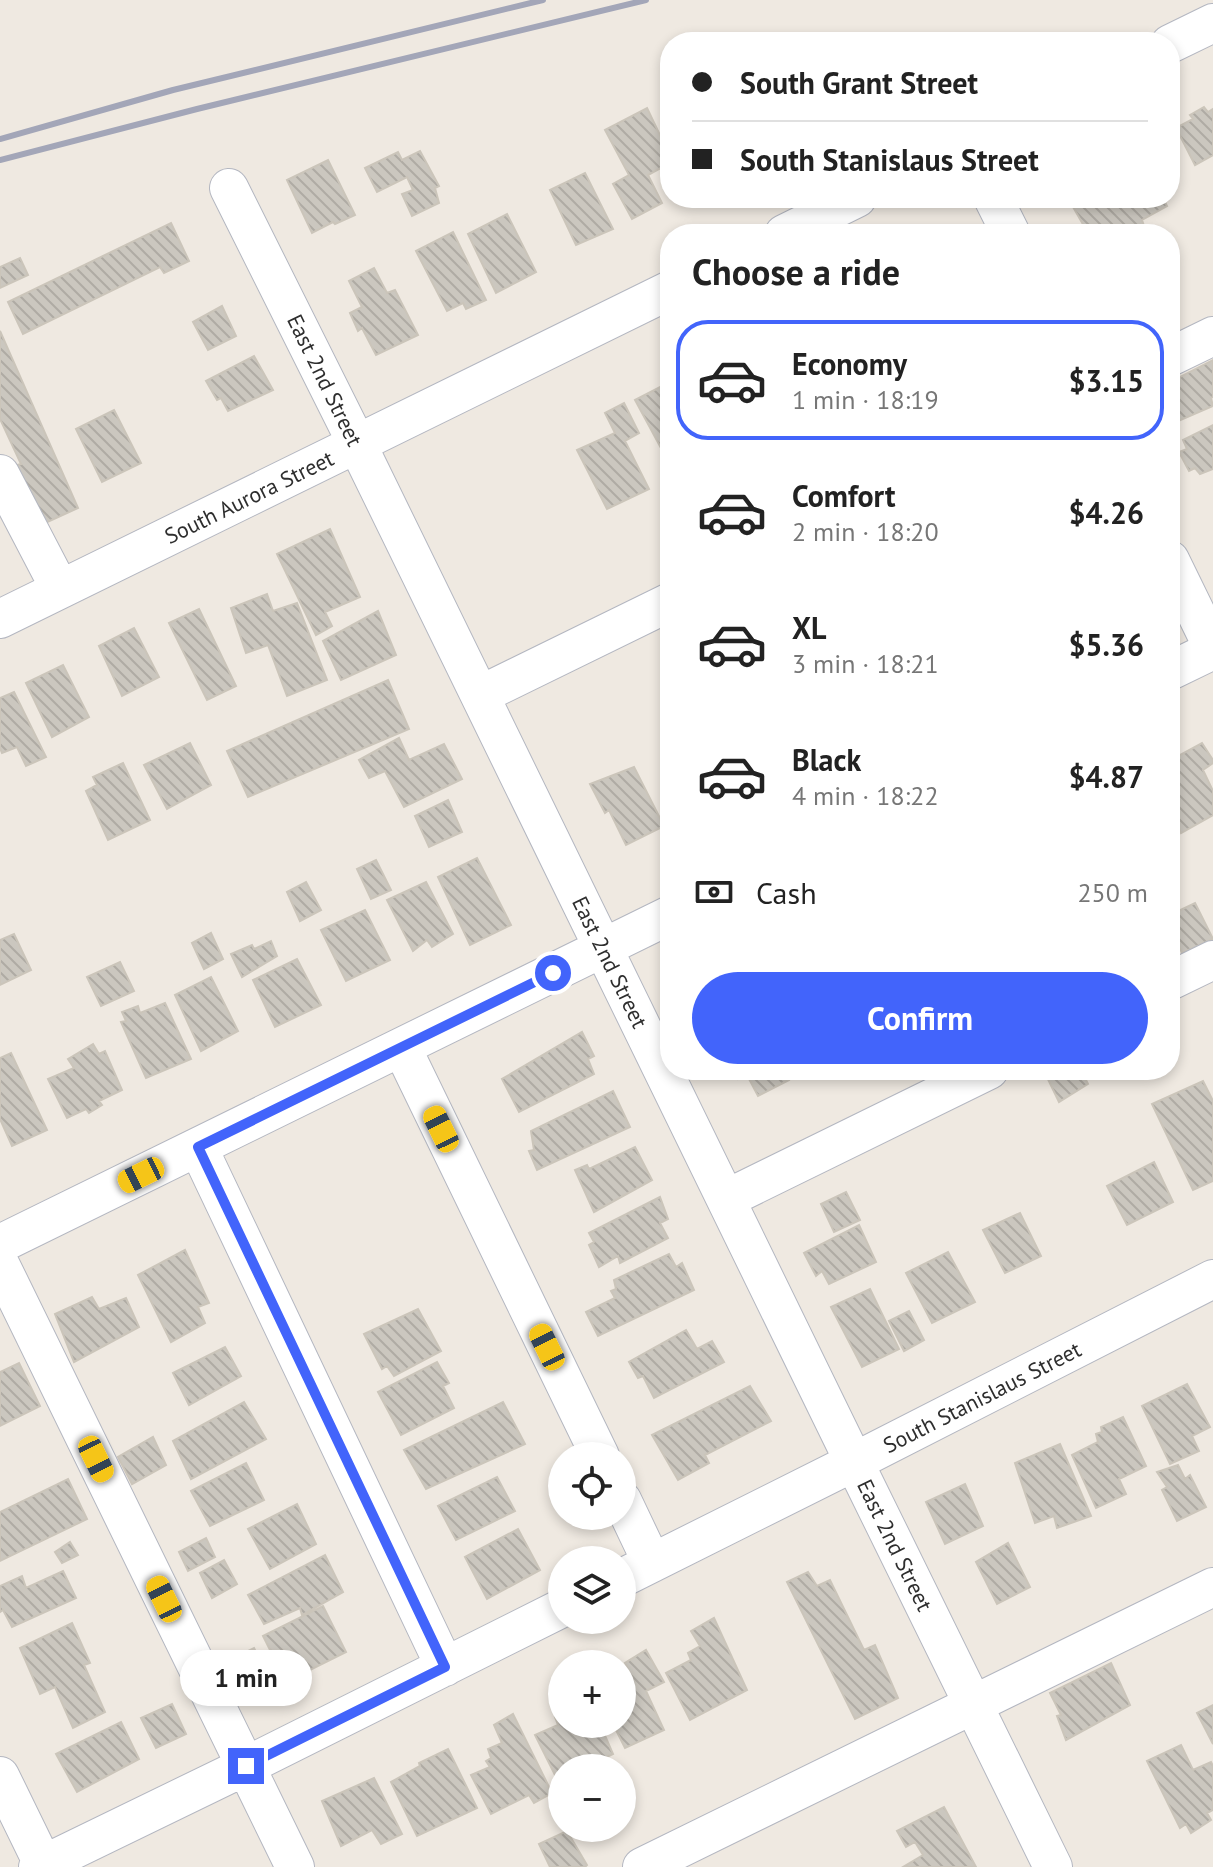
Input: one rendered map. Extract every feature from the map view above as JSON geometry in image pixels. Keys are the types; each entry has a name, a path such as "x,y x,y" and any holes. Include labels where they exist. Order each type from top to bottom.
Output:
{"street":[{"path":"1180,39 1213,23"},
{"name":"East 2nd Street","path":"229,188 660,1064"},
{"path":"804,224 837,208"},
{"name":"South Aurora Street","path":"0,619 660,295"},
{"path":"1180,352 1213,336"},
{"path":"0,474 60,589"},
{"path":"1180,581 1213,649 1180,666"},
{"path":"480,695 660,607"},
{"path":"0,1244 660,920"},
{"path":"1180,976 1213,960"},
{"path":"402,1048 593,1442"},
{"name":"East 2nd Street","path":"668,1080 1053,1867"},
{"path":"726,1199 969,1080"},
{"path":"198,1147 445,1667"},
{"path":"0,1264 295,1867"},
{"name":"South Stanislaus Street","path":"637,1570 1213,1279"},
{"path":"628,1530 637,1570"},
{"path":"642,1867 1213,1587"},
{"path":"0,1776 40,1866 548,1615"}],"building":[{"path":"1204,107 1208,112 1213,109 1213,155 1195,165 1180,136 1180,126 1193,119 1190,115"},
{"path":"647,108 660,135 660,168 648,175 660,204 632,219 613,184 629,175 605,130"},
{"path":"420,151 439,186 435,188 439,203 412,216 402,194 413,190 407,177 377,192 365,168 398,152 402,160"},
{"path":"328,160 355,215 312,233 287,180"},
{"path":"585,173 613,229 576,245 550,190"},
{"path":"1074,208 1163,208 1142,220 1143,224 1083,224"},
{"path":"507,214 536,272 496,293 468,234"},
{"path":"171,223 189,261 164,273 160,267 23,334 8,302"},
{"path":"453,232 486,300 466,309 463,303 447,311 416,251"},
{"path":"20,258 28,275 0,288 0,267"},
{"path":"374,268 387,293 395,290 418,335 376,355 362,328 358,331 350,313 362,307 349,281"},
{"path":"222,306 236,336 208,350 193,322"},
{"path":"0,331 78,508 41,525 14,466 21,464 0,419"},
{"path":"254,356 273,390 228,411 206,381"},
{"path":"1213,360 1213,406 1180,420 1180,377"},
{"path":"660,387 660,446 635,400"},
{"path":"624,403 639,433 625,441 649,489 607,509 577,450 615,433 605,413"},
{"path":"114,410 141,463 102,482 76,429"},
{"path":"1213,425 1213,469 1200,474 1195,468 1189,471 1180,454 1187,449 1183,440"},
{"path":"330,529 360,597 325,612 332,626 316,635 277,554"},
{"path":"267,594 273,611 297,603 327,680 287,696 268,645 246,653 231,608"},
{"path":"199,609 236,686 207,700 169,623"},
{"path":"378,611 396,655 341,680 323,641"},
{"path":"134,628 159,677 122,696 99,646"},
{"path":"63,665 89,717 52,737 26,683"},
{"path":"388,680 409,729 248,797 227,751"},
{"path":"14,692 46,757 26,766 17,747 2,753 0,748 0,698"},
{"path":"399,738 409,760 444,744 462,779 404,807 385,771 369,778 359,760"},
{"path":"190,743 211,785 167,809 144,765"},
{"path":"1202,743 1213,760 1203,770 1213,791 1213,815 1181,833 1180,831 1180,755"},
{"path":"123,763 150,820 108,840 86,791 97,785 93,777"},
{"path":"634,767 660,818 660,828 626,845 609,810 605,813 590,784"},
{"path":"448,800 462,832 429,847 415,816"},
{"path":"477,858 511,925 470,945 438,877"},
{"path":"376,860 391,890 371,899 357,869"},
{"path":"306,882 321,910 300,921 287,892"},
{"path":"426,882 453,934 432,947 427,940 413,951 387,900"},
{"path":"1195,903 1213,939 1182,953 1180,910"},
{"path":"365,910 390,960 346,981 321,930"},
{"path":"211,933 223,959 204,969 192,943"},
{"path":"14,934 31,970 0,985 0,940"},
{"path":"271,941 277,956 242,977 231,954"},
{"path":"297,959 321,1005 275,1027 253,980"},
{"path":"120,962 134,991 101,1006 87,977"},
{"path":"211,977 238,1031 201,1051 175,995"},
{"path":"165,1003 191,1059 146,1078 121,1022 126,1021 122,1012 138,1006 140,1013"},
{"path":"582,1032 594,1056 588,1059 594,1074 519,1112 502,1079"},
{"path":"93,1044 99,1054 105,1051 122,1090 99,1101 102,1105 89,1113 86,1109 67,1118 48,1079 74,1068 68,1059"},
{"path":"11,1053 47,1130 12,1146 0,1119 0,1058"},
{"path":"750,1080 789,1080 758,1096"},
{"path":"1048,1080 1086,1080 1088,1084 1059,1102"},
{"path":"1203,1081 1213,1101 1213,1181 1193,1190 1152,1104"},
{"path":"613,1091 630,1127 537,1170 529,1151 534,1150 531,1131"},
{"path":"635,1147 652,1180 594,1212 575,1170 587,1165 589,1169"},
{"path":"1154,1162 1173,1202 1127,1225 1107,1186"},
{"path":"846,1192 860,1220 834,1232 821,1204"},
{"path":"660,1197 668,1219 660,1223 668,1238 620,1263 618,1256 599,1267 589,1245 594,1242 589,1233"},
{"path":"1020,1213 1041,1256 1005,1273 983,1230"},
{"path":"859,1225 876,1262 829,1284 822,1271 816,1276 804,1253"},
{"path":"185,1250 209,1303 198,1307 205,1323 171,1342 138,1275"},
{"path":"948,1252 975,1302 932,1323 906,1273"},
{"path":"669,1254 676,1267 682,1263 694,1290 598,1336 586,1312 615,1298 611,1291 616,1289 614,1280"},
{"path":"870,1289 899,1349 862,1367 831,1307"},
{"path":"92,1297 99,1309 126,1298 139,1327 74,1362 55,1314"},
{"path":"418,1309 441,1351 394,1376 387,1366 382,1369 364,1334"},
{"path":"909,1311 924,1340 904,1351 889,1321"},
{"path":"686,1330 697,1349 712,1341 724,1362 654,1398 643,1376 638,1378 629,1362"},
{"path":"225,1347 241,1376 189,1405 173,1373"},
{"path":"437,1362 449,1383 443,1386 454,1408 401,1435 378,1392"},
{"path":"19,1363 40,1406 0,1426 0,1372"},
{"path":"1187,1384 1210,1427 1192,1436 1199,1451 1170,1464 1142,1406"},
{"path":"750,1386 771,1421 705,1455 709,1463 678,1480 652,1435"},
{"path":"244,1402 266,1439 191,1479 173,1441"},
{"path":"503,1402 525,1444 426,1489 404,1450"},
{"path":"1123,1417 1146,1466 1119,1479 1126,1494 1096,1508 1072,1455 1098,1442 1096,1434 1102,1432 1101,1427"},
{"path":"153,1437 166,1465 132,1484 118,1457"},
{"path":"1060,1444 1091,1516 1057,1528 1054,1516 1035,1523 1015,1463"},
{"path":"246,1463 264,1500 210,1526 191,1491"},
{"path":"1178,1465 1185,1479 1190,1475 1206,1507 1177,1521 1162,1490 1167,1487 1157,1472"},
{"path":"497,1477 515,1511 456,1540 438,1506"},
{"path":"68,1479 87,1519 0,1561 0,1512"},
{"path":"965,1484 983,1526 945,1544 926,1502"},
{"path":"297,1504 316,1544 270,1569 248,1529"},
{"path":"518,1529 540,1570 487,1599 465,1557"},
{"path":"206,1538 215,1557 188,1571 179,1552"},
{"path":"70,1542 78,1555 62,1563 55,1552"},
{"path":"1008,1543 1030,1587 997,1604 976,1562"},
{"path":"325,1555 343,1592 302,1615 300,1608 264,1624 248,1595"},
{"path":"224,1560 237,1584 212,1598 200,1573"},
{"path":"63,1571 76,1598 12,1627 3,1610 0,1612 0,1586 22,1576 26,1588"},
{"path":"808,1572 817,1586 830,1580 864,1650 875,1645 898,1698 855,1719 787,1582"},
{"path":"323,1606 346,1652 286,1682 263,1636"},
{"path":"714,1618 747,1690 690,1720 666,1673 691,1660 688,1653 700,1646 691,1631"},
{"path":"72,1623 90,1663 84,1665 105,1712 73,1728 55,1687 40,1694 20,1648"},
{"path":"254,1648 273,1688 247,1701 228,1661"},
{"path":"646,1650 664,1682 646,1691 664,1730 625,1748 620,1738 636,1738 636,1656"},
{"path":"1111,1663 1130,1705 1066,1740 1057,1716 1061,1715 1050,1693"},
{"path":"172,1704 186,1734 156,1748 141,1718"},
{"path":"1213,1705 1213,1744 1197,1713"},
{"path":"513,1714 548,1785 548,1795 534,1803 529,1795 491,1814 471,1775 490,1767 486,1761 491,1758 488,1749 502,1743 494,1725"},
{"path":"121,1722 139,1759 77,1792 56,1754"},
{"path":"548,1729 548,1738 606,1738 613,1754 548,1754 548,1761 535,1735"},
{"path":"1181,1745 1193,1770 1211,1762 1213,1766 1213,1810 1207,1813 1211,1820 1191,1833 1186,1824 1180,1828 1147,1761"},
{"path":"448,1749 477,1808 417,1836 391,1782 420,1766 419,1763"},
{"path":"374,1778 402,1834 381,1844 372,1830 341,1846 322,1801"},
{"path":"944,1807 976,1867 903,1867 923,1855 915,1842 906,1847 897,1831"},
{"path":"548,1840 573,1842 587,1865 550,1867 539,1844"}],"railway":[{"path":"0,139 173,90 543,0"},
{"path":"0,160 646,0"}],"route":[{"path":"246,1766 445,1667 198,1147 553,973"}]}
